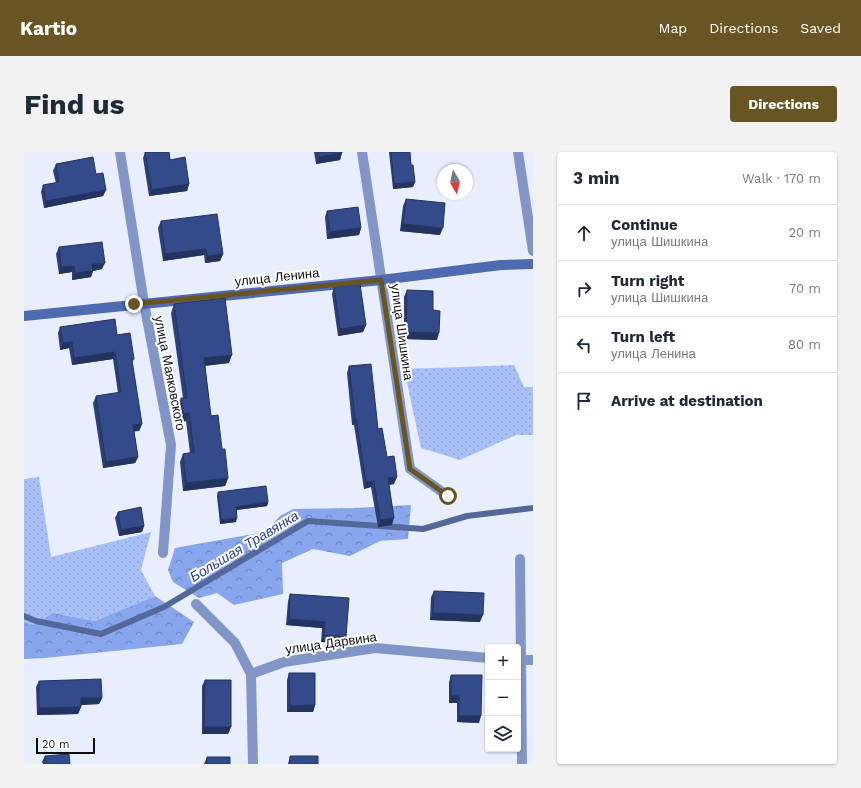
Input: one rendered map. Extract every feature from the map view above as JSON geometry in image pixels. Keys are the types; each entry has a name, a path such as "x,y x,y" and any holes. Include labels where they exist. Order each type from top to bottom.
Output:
{"street":[{"name":"улица Маяковского","path":"120,152 144,303 171,445 163,552"},
{"name":"улица Шишкина","path":"362,152 410,469 448,496"},
{"path":"518,152 533,251"},
{"name":"улица Ленина","path":"24,316 381,280 501,265 533,264"},
{"path":"520,559 520,644"},
{"path":"196,604 235,643 251,674 253,764"},
{"name":"улица Дарвина","path":"251,674 284,662 375,648 485,658"},
{"path":"521,660 533,660"},
{"path":"520,680 522,764"}],"shaded area":[{"path":"514,365 524,387 533,387 533,435 516,435 460,460 421,448 404,369"},
{"path":"39,477 51,557 151,532 141,570 155,596 95,621 53,613 33,625 24,622 24,479"}],"green space":[{"path":"411,505 408,539 380,541 350,556 313,549 282,563 283,594 234,605 217,593 199,598 173,582 168,570 175,548 265,532 280,516 293,509"},
{"path":"155,596 194,622 182,644 24,659 24,622 33,625 53,613 95,621"}],"building":[{"path":"145,152 169,152 170,160 185,157 189,184 152,190"},
{"path":"318,152 342,152 342,153 319,157"},
{"path":"391,152 410,152 415,182 394,184"},
{"path":"93,157 96,174 103,173 106,190 46,201 43,185 59,182 56,164"},
{"path":"406,199 445,203 443,228 403,224"},
{"path":"358,207 361,228 330,232 327,211"},
{"path":"217,214 223,254 207,256 206,249 165,254 161,221"},
{"path":"102,242 105,263 92,264 93,271 75,273 74,266 61,267 59,247"},
{"path":"360,284 366,325 340,329 334,287"},
{"path":"407,290 433,291 433,310 440,311 439,333 406,332"},
{"path":"225,298 232,355 204,358 211,416 218,415 222,449 225,449 228,478 186,483 183,454 194,452 189,413 183,414 181,398 187,398 174,304"},
{"path":"115,319 117,335 130,333 134,359 132,360 142,424 133,425 138,457 106,462 96,396 121,392 115,352 74,358 72,342 63,343 60,327"},
{"path":"371,364 378,429 382,428 387,457 394,456 397,477 388,478 394,518 380,520 374,481 366,482 355,418 349,366"},
{"path":"266,486 268,502 236,507 237,518 221,520 218,492"},
{"path":"141,507 144,526 121,530 118,512"},
{"path":"434,591 484,593 483,615 433,613"},
{"path":"290,594 349,598 346,637 324,635 325,622 289,619"},
{"path":"289,673 315,673 315,705 290,706"},
{"path":"451,675 482,675 481,716 459,716 459,696 451,696"},
{"path":"101,679 102,698 81,698 81,707 39,708 39,681"},
{"path":"205,680 231,680 231,727 204,727"},
{"path":"69,754 70,764 46,764 45,756"},
{"path":"290,756 318,756 318,764 290,764"},
{"path":"207,757 230,757 230,764 207,764"}],"waterway":[{"name":"Большая Травянка","path":"24,616 36,621 101,634 164,607 308,521 423,529 467,516 533,508"}],"route":[{"path":"134,304 381,280 410,469 448,496"}]}
